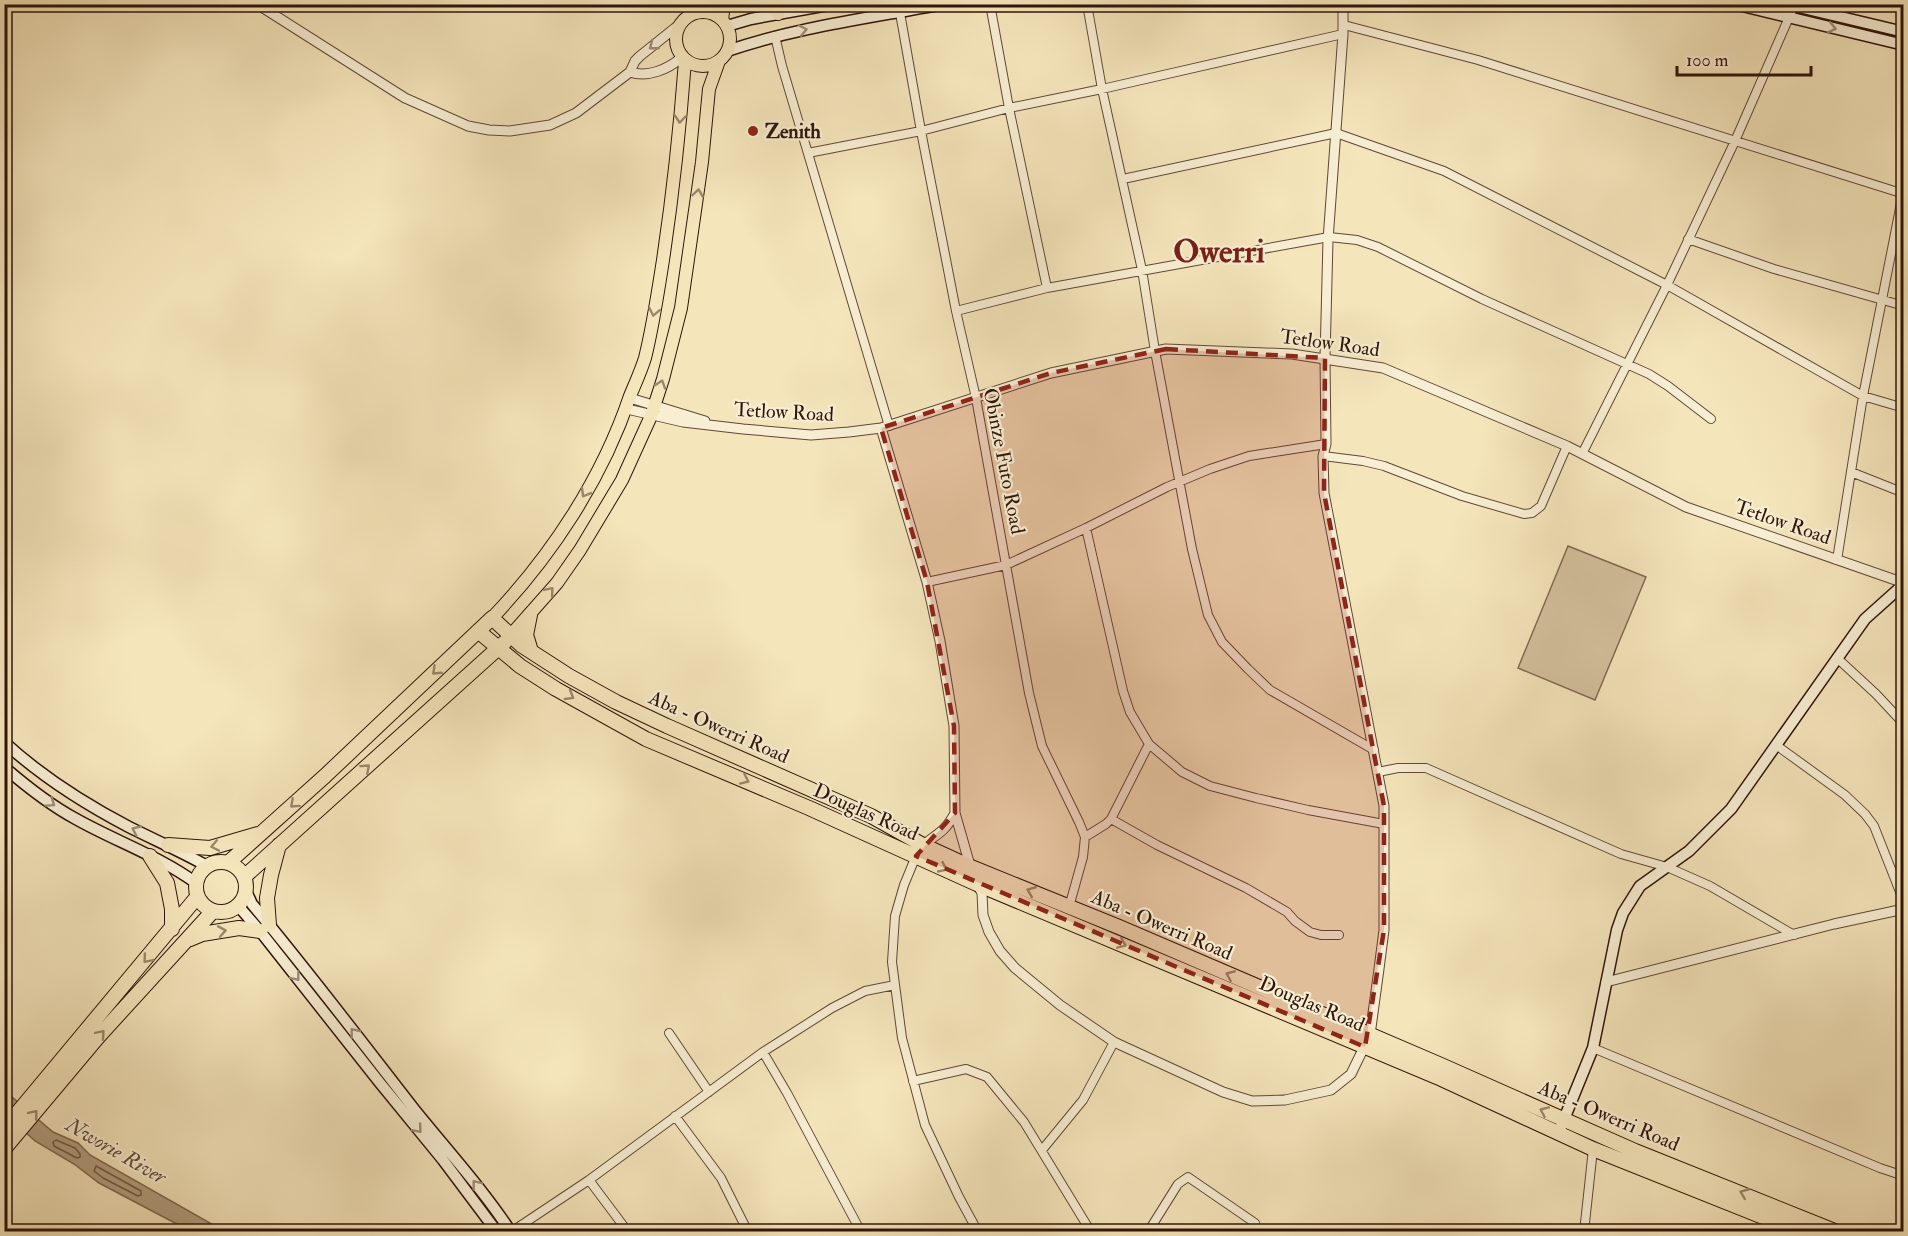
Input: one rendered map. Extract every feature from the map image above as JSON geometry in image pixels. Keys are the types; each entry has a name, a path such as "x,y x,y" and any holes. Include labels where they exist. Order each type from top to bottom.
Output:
{"highway":[{"path":"530,615 526,636 531,651"},
{"path":"228,863 325,776 492,618"},
{"name":"Aba - Owerri Road","path":"492,618 531,651 569,676 616,702 871,816 920,850 971,867 1069,907 1367,1041 1441,1065 1564,1121 1837,1232"},
{"path":"478,631 520,666"},
{"path":"196,890 201,903 213,911 220,913 234,909 239,904 245,884 279,845 511,635"},
{"path":"480,665 494,660 504,660 520,666"},
{"name":"Douglas Road","path":"520,666 646,739 920,850 977,884 1367,1041 1558,1134 1801,1232"},
{"path":"325,776 339,792"},
{"path":"168,845 210,848 260,834"},
{"path":"185,941 202,934 238,928 265,928 267,898 279,845"},
{"path":"150,856 167,883 172,909 172,929"},
{"path":"4,1149 172,929 196,890 198,876 207,866 221,862 228,863 240,871 245,884"},
{"path":"4,1129 98,1037 213,911"},
{"path":"1774,1222 1779,1208"}],"main road":[{"path":"692,4 675,35 676,48 683,59 698,67 706,67 723,56 775,36 943,4"},
{"path":"511,635 557,583 580,550 622,480 653,410 681,308 702,162 709,89 730,43 724,23 724,4"},
{"path":"724,23 751,19 775,10 834,4"},
{"path":"1734,4 1904,45"},
{"path":"1790,5 1904,32"},
{"path":"683,21 696,13 705,12 714,14 724,23"},
{"path":"492,618 530,576 561,532 607,454 644,359 658,290 676,169 683,59"},
{"path":"1558,1134 1593,1048 1617,930 1623,913 1640,886 1689,851 1731,808 1865,620 1904,583"},
{"path":"4,742 49,779 92,806 207,866"},
{"path":"4,767 53,805 150,856 196,890"},
{"path":"245,884 252,904 265,928 380,1083 443,1160 497,1232"},
{"path":"234,909 240,908 265,928 450,1150 511,1232"}],"street":[{"path":"257,4 405,98 468,126 510,131 550,125 576,113 630,72 640,56 683,21"},
{"path":"990,4 1009,108 1047,288"},
{"path":"1087,4 1102,89 1142,270 1192,549 1208,615 1222,642 1270,690 1374,750"},
{"path":"775,36 927,582 940,641 954,726 955,813 971,867 982,893 983,915 989,932 1000,951 1015,968 1060,1005 1114,1042 1223,1092 1252,1101 1285,1100 1331,1090 1351,1074 1367,1041 1384,930 1384,806 1324,493 1329,237 1343,30 1342,4"},
{"path":"1582,454 1628,365 1735,141 1790,18 1790,5"},
{"name":"Obinze Futo Road","path":"900,13 956,311 976,398 1029,693 1042,746 1085,837"},
{"path":"808,153 921,131 1009,108 1102,89 1343,30 1478,60 1903,192 1863,396 1837,560"},
{"path":"630,72 639,75 646,74 683,59"},
{"path":"1123,179 1336,133 1444,171 1666,285 1863,396 1904,408"},
{"path":"956,311 1047,288 1142,270 1329,237 1357,240 1378,247 1482,299 1649,374 1711,419"},
{"path":"1689,239 1774,269 1904,306"},
{"name":"Tetlow Road","path":"628,403 682,422 811,435 885,427 1051,373 1166,349 1292,354 1325,358 1383,368 1567,446 1686,507 1904,583"},
{"path":"927,582 1006,565 1180,481 1210,469 1249,456 1326,444"},
{"path":"1323,456 1384,466 1462,496 1524,514 1532,513 1541,506 1567,446"},
{"path":"1851,472 1904,493"},
{"path":"1086,528 1123,691 1130,712 1149,744 1182,772 1210,786 1308,810 1384,824"},
{"path":"1837,658 1904,724"},
{"path":"1069,907 1083,857 1085,837 1111,819 1149,744"},
{"path":"1776,745 1845,795 1865,814 1874,826 1904,902"},
{"path":"1378,772 1398,768 1426,768 1621,854 1667,867 1710,886 1794,935"},
{"path":"955,813 949,825 939,836 920,850 904,885 895,916 892,962 902,1038 925,1125 978,1232"},
{"path":"1111,819 1157,845 1246,888 1287,912 1294,921 1310,932 1321,935 1339,934"},
{"path":"1606,982 1904,909"},
{"path":"511,1232 589,1179 763,1052 848,999 865,991 895,985"},
{"path":"669,1033 709,1092"},
{"path":"1042,1150 1083,1100 1114,1042"},
{"path":"1593,1048 1869,1164 1904,1176"},
{"path":"763,1052 861,1232"},
{"path":"913,1081 966,1069 987,1077 1024,1122 1091,1232"},
{"path":"675,1116 721,1178 748,1232"},
{"path":"1584,1232 1593,1149"},
{"path":"1148,1232 1178,1184 1188,1177 1255,1223"},
{"path":"589,1179 628,1232"}],"highlighted area":[{"path":"1166,349 1325,358 1324,493 1384,806 1384,930 1365,1047 916,856 955,813 954,726 927,582 881,428 1051,373"}],"shaded area":[{"path":"1568,546 1646,577 1595,700 1518,668"}],"water":[{"path":"5,1091 53,1132 78,1143 90,1155 224,1231 190,1231 99,1183 74,1164 35,1141 5,1114"}],"place":[{"name":"Zenith","path":"753,131"}],"district":[{"name":"Owerri","path":"1219,252"}],"water label":[{"name":"Nworie River","path":"116,1151"}]}
